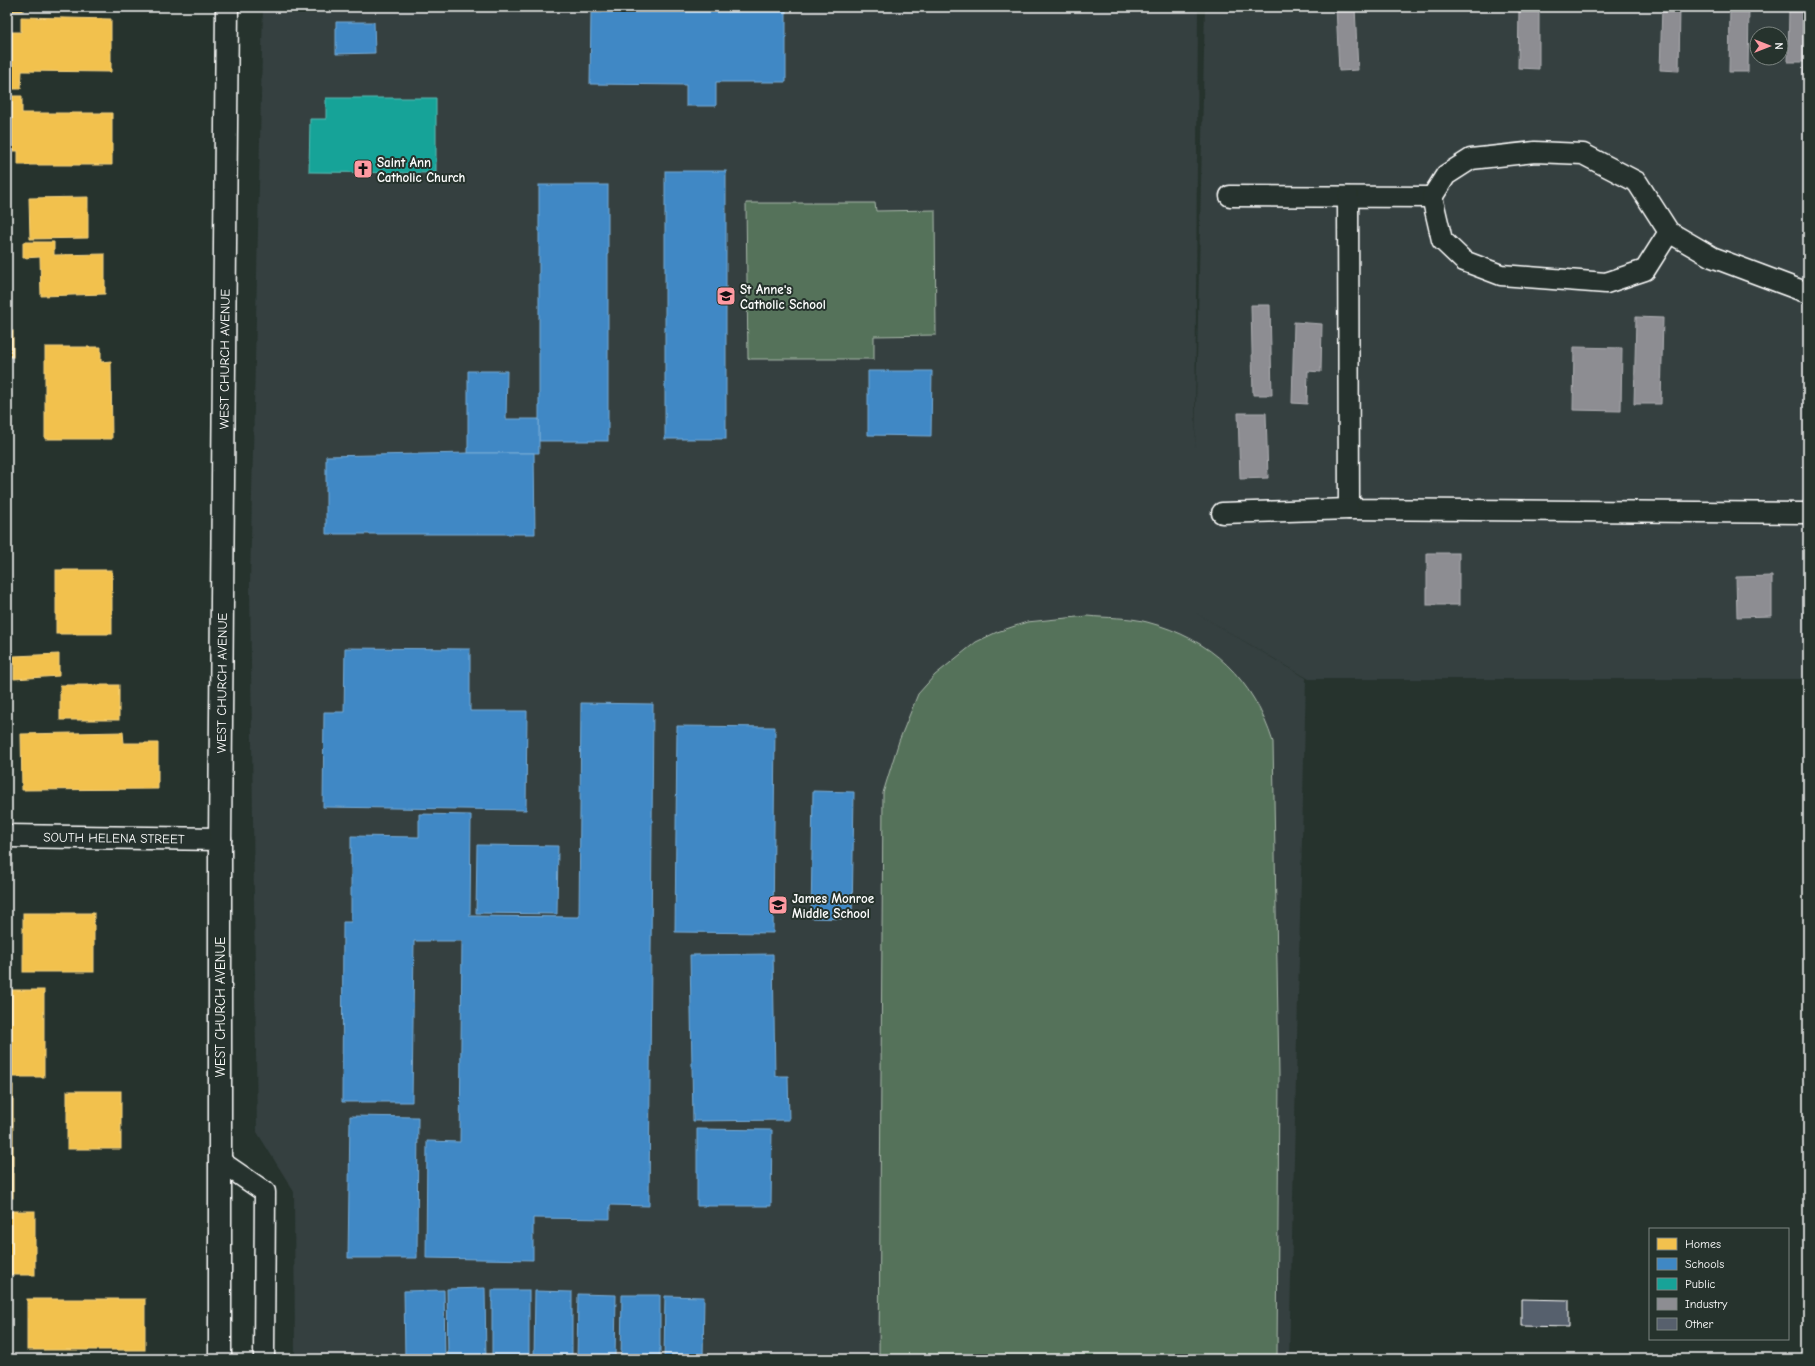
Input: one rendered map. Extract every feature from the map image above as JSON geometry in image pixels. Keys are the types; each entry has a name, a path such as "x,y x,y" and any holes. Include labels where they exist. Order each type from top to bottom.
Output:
{"street":[{"name":"WEST CHURCH AVENUE","path":"220,1359 220,838 227,7"},
{"name":"SOUTH HELENA STREET","path":"7,836 220,838"}],"lane":[{"path":"1669,232 1644,270 1606,283 1501,275 1464,261 1442,240 1432,197 1446,176 1471,159 1535,152 1583,154 1637,182 1669,232 1712,257 1808,292"},
{"path":"1230,196 1432,197"},
{"path":"1348,197 1349,509"},
{"path":"1222,513 1349,509 1808,513"},
{"path":"220,1161 265,1192 264,1359"}],"shaded area":[{"path":"263,7 1198,7 1195,449 1205,7 1808,7 1808,679 1309,679 1191,610 1306,678 1289,1359 295,1359 294,1192 257,1132 250,584"}],"green space":[{"path":"746,203 875,203 876,211 935,210 936,335 874,336 874,359 748,359"},
{"path":"1087,616 1140,620 1170,629 1191,639 1210,651 1227,665 1254,699 1265,719 1273,742 1279,1075 1277,1359 879,1359 883,793 899,741 918,694 935,675 976,642 997,632 1027,622"}],"building: Homes":[{"path":"7,7 23,7 23,11 7,11"},
{"path":"21,17 111,19 111,72 22,71 21,89 7,89 7,32 21,32"},
{"path":"7,96 22,96 22,113 112,113 112,165 18,165 18,151 7,151"},
{"path":"88,197 88,238 30,239 29,198"},
{"path":"23,242 54,242 54,255 105,254 105,294 41,296 40,257 23,258"},
{"path":"7,331 13,331 13,357 7,357"},
{"path":"45,347 101,347 101,362 111,361 112,439 45,439"},
{"path":"56,570 112,570 112,634 56,634"},
{"path":"59,654 59,676 14,679 14,656"},
{"path":"60,685 119,685 119,720 60,720"},
{"path":"123,732 124,743 158,743 158,789 22,790 21,734"},
{"path":"23,913 94,913 94,972 23,972"},
{"path":"7,990 44,990 44,1077 7,1077"},
{"path":"7,1085 13,1085 13,1198 7,1198"},
{"path":"67,1091 121,1091 121,1149 67,1149"},
{"path":"7,1211 35,1211 35,1275 7,1275"},
{"path":"27,1299 145,1299 145,1350 27,1350"}],"building: Schools":[{"path":"602,7 786,7 786,82 716,82 716,106 686,106 686,85 590,84 591,13 602,13"},
{"path":"336,22 374,22 375,53 336,54"},
{"path":"665,171 726,171 726,439 665,439"},
{"path":"539,185 608,185 608,441 539,441"},
{"path":"468,371 507,371 506,419 539,419 539,453 468,453"},
{"path":"868,371 932,371 931,436 868,435"},
{"path":"534,453 535,534 326,534 326,456"},
{"path":"345,648 470,649 470,711 527,711 526,810 323,807 324,712 344,712"},
{"path":"581,703 653,704 649,1206 610,1205 610,1219 533,1218 533,1260 426,1258 427,1141 460,1142 462,941 414,941 412,1102 342,1102 343,922 351,922 351,836 419,837 419,814 471,815 470,916 579,917"},
{"path":"677,726 775,727 773,933 675,932"},
{"path":"813,791 854,792 852,919 811,918"},
{"path":"477,845 558,846 557,914 476,913"},
{"path":"773,954 775,1076 788,1076 789,1120 693,1121 690,955"},
{"path":"350,1116 418,1117 417,1258 348,1258"},
{"path":"697,1129 772,1130 771,1206 697,1206"},
{"path":"485,1288 486,1359 448,1359 447,1289"},
{"path":"444,1290 445,1359 405,1359 404,1291"},
{"path":"492,1290 529,1290 529,1359 492,1359"},
{"path":"535,1291 572,1292 572,1359 534,1359"},
{"path":"578,1294 616,1295 615,1359 577,1359"},
{"path":"622,1295 660,1295 660,1359 621,1359"},
{"path":"665,1296 704,1297 703,1359 664,1359"}],"building: Public":[{"path":"326,98 436,98 436,173 309,172 310,119 326,119"}],"building: Industry":[{"path":"1336,7 1355,7 1358,70 1339,71"},
{"path":"1519,7 1539,7 1539,69 1518,68"},
{"path":"1662,7 1680,7 1679,71 1660,70"},
{"path":"1730,7 1749,7 1748,72 1729,72"},
{"path":"1789,7 1808,7 1808,75 1803,75 1804,62 1789,62"},
{"path":"1251,305 1270,305 1272,395 1253,395"},
{"path":"1636,317 1663,318 1661,404 1634,404"},
{"path":"1294,322 1322,324 1321,372 1308,371 1307,404 1292,403"},
{"path":"1574,347 1622,348 1621,411 1573,410"},
{"path":"1238,413 1266,413 1268,478 1240,479"},
{"path":"1427,553 1459,553 1459,605 1427,605"},
{"path":"1772,576 1772,616 1737,617 1736,577"}],"building: Other":[{"path":"1521,1299 1569,1300 1569,1327 1521,1326"}],"place":[{"name":"Saint Ann Catholic Church","path":"363,169"},
{"name":"St Anne's Catholic School","path":"726,296"},
{"name":"James Monroe Middle School","path":"778,905"}]}
